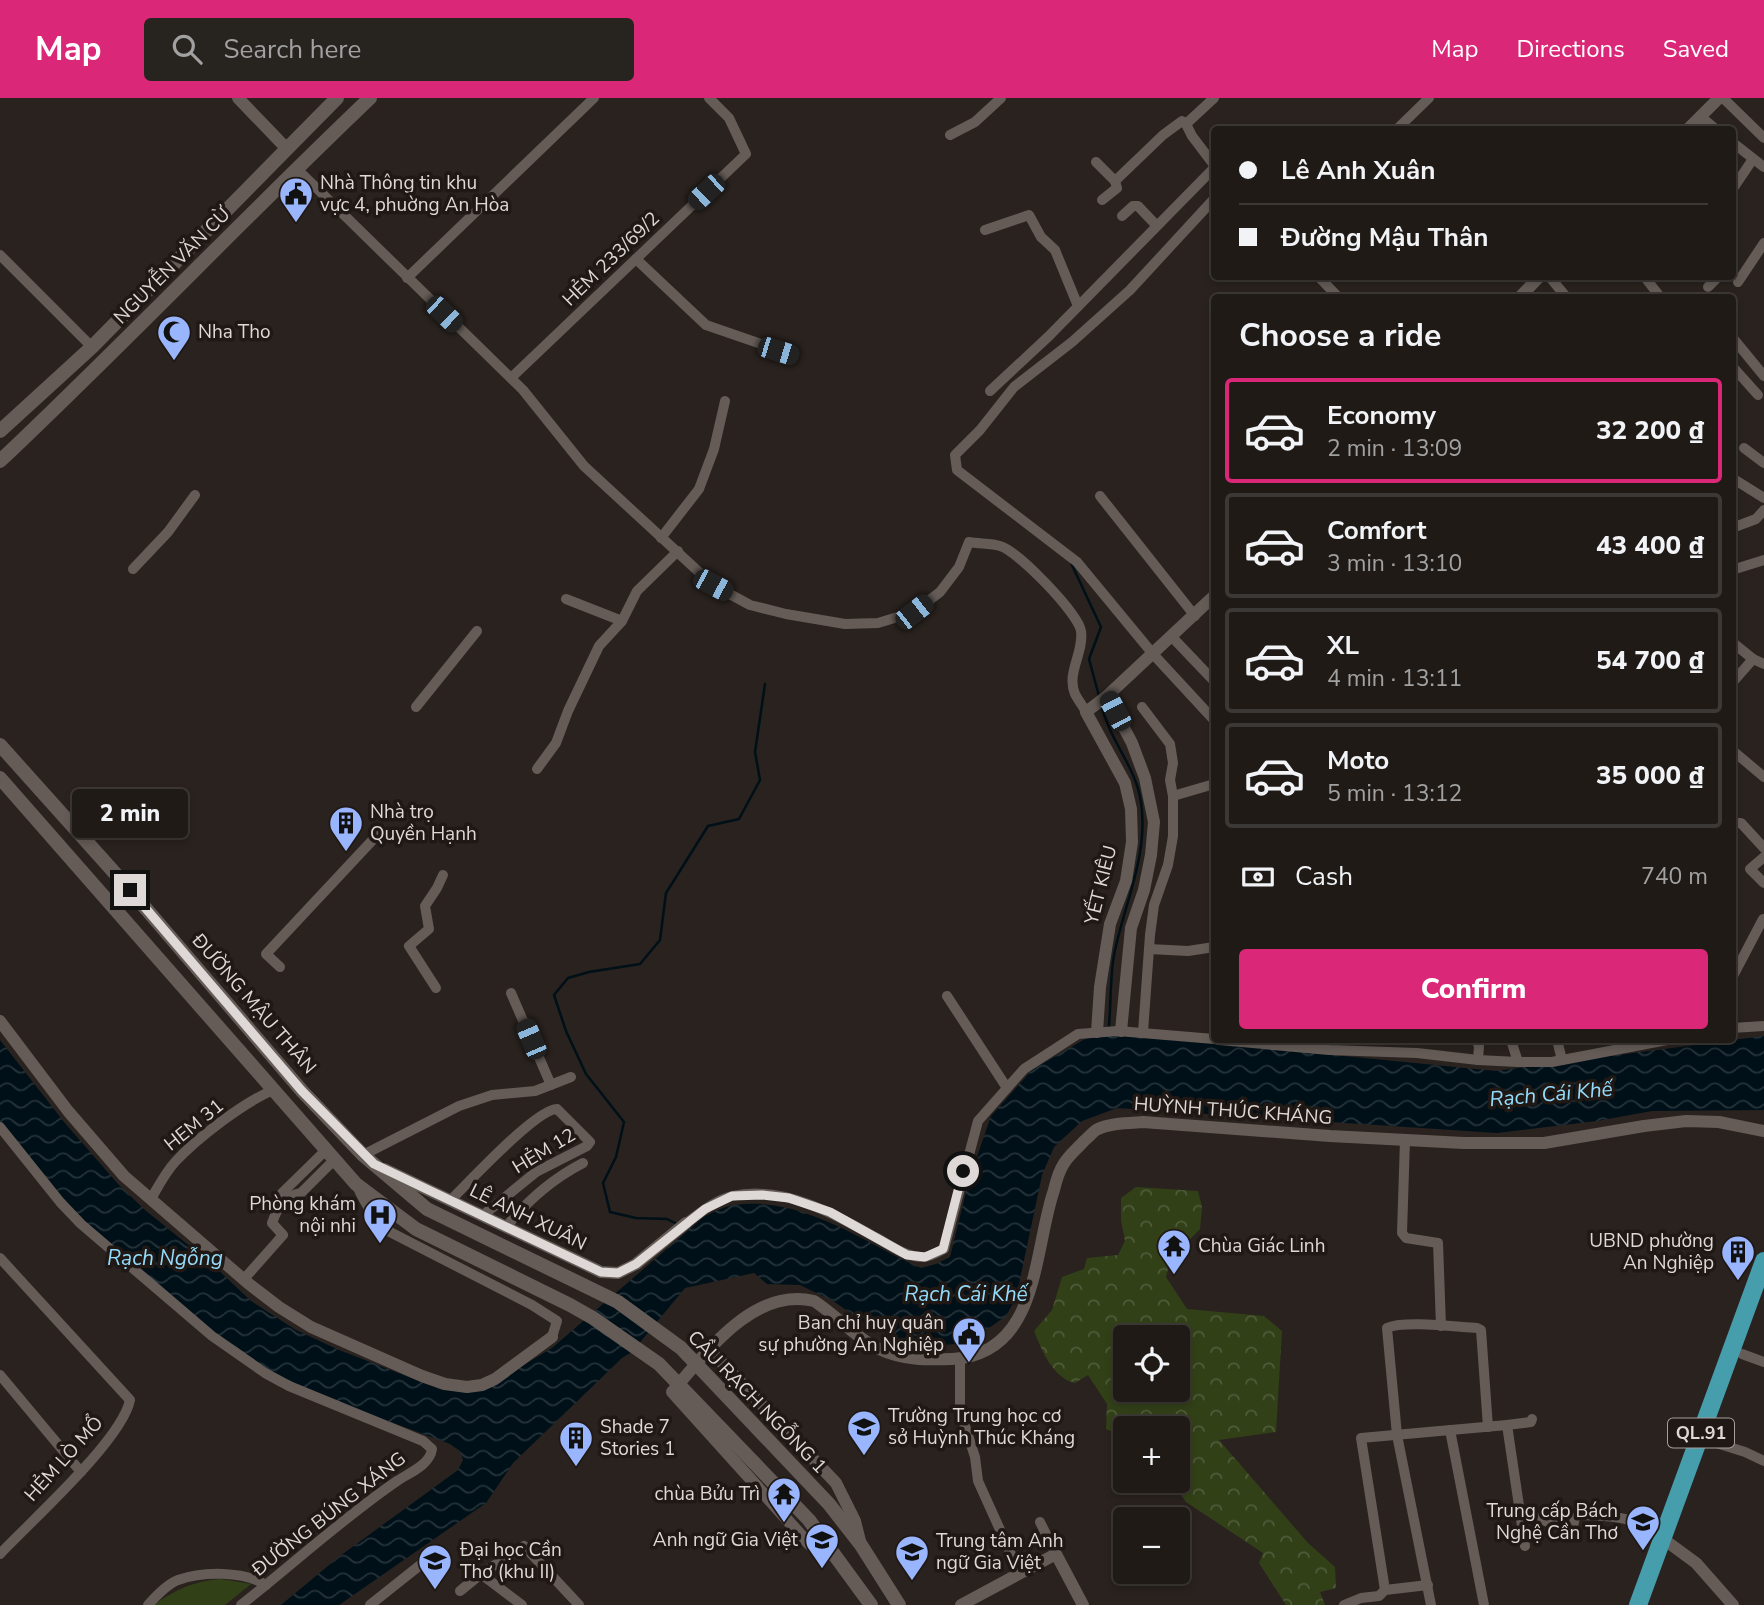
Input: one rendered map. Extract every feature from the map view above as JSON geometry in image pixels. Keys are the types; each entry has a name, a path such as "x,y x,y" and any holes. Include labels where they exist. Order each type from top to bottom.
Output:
{"highway":[{"name":"QL.91","path":"1650,1605 1667,1542 1764,1261"},
{"name":"QL.91","path":"1638,1605 1710,1441 1764,1293"}],"main road":[{"name":"NGUYỄN VĂN CỪ","path":"0,431 92,347 337,98"},
{"name":"NGUYỄN VĂN CỪ","path":"0,461 370,98"},
{"path":"286,148 299,165"},
{"name":"ĐƯỜNG MẬU THÂN","path":"0,745 139,900 302,1091 369,1160 427,1209 510,1248"},
{"path":"0,778 356,1184 416,1229 593,1318 659,1364 809,1520 871,1605"},
{"path":"45,829 61,815"},
{"name":"CẦU RẠCH NGỖNG 1","path":"510,1248 618,1302 681,1348 828,1504 861,1545"},
{"path":"861,1545 899,1605"}],"street":[{"path":"238,98 286,148"},
{"path":"407,278 594,98"},
{"name":"HẺM 233/69/2","path":"511,378 746,155 729,118 709,98"},
{"path":"950,135 975,122 1001,98"},
{"path":"1186,124 1214,98"},
{"path":"1400,126 1429,98"},
{"path":"1691,126 1721,98 1764,138"},
{"path":"1700,116 1712,126"},
{"path":"1115,181 1163,135 1182,121 1211,163"},
{"path":"1736,145 1764,167"},
{"path":"1736,184 1754,159"},
{"path":"1096,162 1115,181 1117,188 1102,200"},
{"path":"299,165 407,278 523,390 584,466 713,585 750,605 845,624 878,623 914,612 940,592 959,567 968,542 999,545 1066,605 1081,628 1082,645 1072,676 1074,692 1086,712 1107,696 1211,599"},
{"path":"989,391 1077,307 1211,170"},
{"path":"1211,202 1130,290 1014,387 980,430 955,455 957,470 1077,562 1153,654 1211,717"},
{"path":"1122,216 1133,206 1138,206 1156,226"},
{"path":"985,230 1029,215 1041,237 1055,250 1077,307 1090,326"},
{"path":"1738,282 1764,243"},
{"path":"0,255 92,347"},
{"path":"636,259 706,325 793,355"},
{"path":"1322,280 1335,294"},
{"path":"1523,294 1536,280"},
{"path":"1552,280 1564,294"},
{"path":"1647,280 1658,294"},
{"path":"1708,287 1714,280"},
{"path":"1736,342 1764,376"},
{"path":"1736,370 1758,395"},
{"path":"661,538 699,489 714,449 725,401"},
{"path":"1744,448 1764,463"},
{"path":"1736,480 1764,498"},
{"path":"133,569 168,532 195,495"},
{"path":"1100,496 1195,616"},
{"path":"1736,526 1756,519 1764,510"},
{"path":"537,769 556,743 599,646 622,621 637,592 678,551"},
{"path":"1736,569 1764,560"},
{"path":"566,599 622,621"},
{"path":"416,707 477,631"},
{"path":"1172,637 1211,678"},
{"path":"1736,645 1764,664"},
{"path":"1736,678 1753,659"},
{"name":"YẾT KIÊU","path":"1107,696 1132,743 1145,778 1142,808 1125,881 1121,926 1121,1031"},
{"path":"1142,706 1170,744 1173,763 1170,780 1174,796 1168,865 1154,905 1143,1032"},
{"name":"YẾT KIÊU","path":"1086,712 1125,783 1154,822 1144,890 1121,926 1100,987 1097,1032"},
{"path":"1736,753 1764,777"},
{"path":"1174,796 1211,785"},
{"path":"1736,822 1741,823 1764,848"},
{"path":"280,967 266,954 382,830"},
{"path":"1764,857 1750,869 1764,883"},
{"path":"436,988 409,946 429,929 425,906 443,875"},
{"path":"1736,970 1763,919"},
{"path":"1149,949 1188,951 1211,947"},
{"path":"512,993 551,1084"},
{"path":"947,996 1007,1088"},
{"path":"0,1021 68,1111 124,1176 244,1279 279,1307 311,1327 422,1376 445,1384 467,1387 482,1385 552,1337 557,1321 532,1305 390,1232 367,1207 356,1184"},
{"path":"1736,1028 1764,1026"},
{"name":"LÊ ANH XUÂN","path":"369,1160 601,1272 618,1273 636,1264 705,1209 732,1196 789,1198 830,1212 907,1255 925,1257 943,1249 978,1121 1024,1069 1078,1034 1121,1031 1211,1038"},
{"name":"LÊ ANH XUÂN","path":"1294,1043 1518,1062 1562,1060 1649,1043"},
{"path":"1396,1043 1397,1052"},
{"path":"1478,1043 1478,1060"},
{"path":"1512,1043 1518,1062"},
{"path":"1557,1043 1562,1060"},
{"path":"369,1160 433,1118 470,1101 492,1095 535,1091 571,1077"},
{"name":"HEM 31","path":"150,1199 173,1164 201,1136 254,1098 273,1090"},
{"name":"HẺM 12","path":"450,1201 534,1120 551,1108 557,1108 590,1142 536,1172 482,1216"},
{"name":"HUỲNH THÚC KHÁNG","path":"836,1556 823,1553 809,1544 672,1392 709,1349 743,1319 777,1301 814,1301 875,1347 897,1357 928,1360 960,1358 978,1353 997,1343 1010,1331 1026,1303 1035,1277 1046,1212 1062,1167 1096,1130 1119,1123 1143,1122 1405,1140 1544,1143 1686,1121 1719,1122 1764,1131"},
{"name":"ĐƯỜNG BÚNG XÁNG","path":"0,1127 81,1224 212,1336 265,1373 289,1386 424,1441 432,1449 431,1455 424,1463 396,1482 241,1605"},
{"path":"1405,1140 1402,1233 1406,1238 1438,1243 1441,1326"},
{"path":"244,1279 286,1237 272,1223 277,1208 295,1193 301,1193 329,1156"},
{"path":"282,1193 329,1156"},
{"path":"506,1227 559,1177 583,1163"},
{"name":"HẺM LÒ MỔ","path":"0,1258 130,1399 117,1427 81,1472 0,1554"},
{"path":"1431,1605 1397,1435 1387,1328 1395,1325 1441,1326 1477,1328 1481,1331 1488,1427"},
{"path":"709,1349 836,1483 855,1521 861,1545"},
{"path":"1742,1354 1764,1362"},
{"path":"960,1358 960,1411 975,1457 978,1481 1020,1574"},
{"path":"0,1375 81,1472"},
{"path":"1385,1590 1361,1438 1507,1425 1531,1422 1532,1419"},
{"path":"1507,1425 1525,1546"},
{"path":"1450,1430 1484,1605"},
{"path":"1710,1441 1764,1461"},
{"path":"1521,1511 1570,1531 1579,1515 1647,1525 1696,1563 1733,1605"},
{"path":"1040,1522 1083,1605"},
{"path":"460,1591 524,1546 579,1605"},
{"path":"961,1605 1056,1554"},
{"path":"370,1605 424,1562"},
{"path":"148,1605 172,1584 200,1574 257,1579 266,1585"},
{"path":"481,1574 522,1605"},
{"path":"1344,1605 1362,1598 1379,1596 1385,1590 1427,1585"}],"green space":[{"path":"1136,1187 1198,1191 1202,1207 1200,1229 1170,1260 1166,1277 1187,1309 1264,1316 1282,1331 1276,1432 1219,1440 1308,1543 1335,1567 1336,1588 1320,1592 1325,1605 1286,1605 1259,1563 1263,1553 1186,1502 1180,1493 1190,1493 1190,1416 1113,1416 1113,1432 1106,1429 1107,1404 1088,1375 1075,1383 1067,1380 1054,1370 1045,1355 1034,1331 1052,1310 1062,1277 1084,1269 1087,1258 1118,1255 1125,1241 1121,1198"},
{"path":"221,1579 251,1584 225,1605 154,1605 186,1587"}],"water":[{"name":"Rạch Cái Khế","path":"1109,1033 1496,1071 1710,1043 1736,1043 1736,1040 1764,1036 1764,1110 1652,1111 1597,1121 1497,1133 1117,1108 1082,1121 1054,1147 1042,1175 1016,1298 1006,1316 986,1330 955,1344 931,1346 899,1342 833,1301 800,1285 767,1284 754,1273 685,1288 632,1352 622,1358 513,1463 486,1503 339,1605 281,1605 340,1556 458,1470 463,1460 460,1451 450,1444 297,1387 257,1365 221,1338 79,1217 0,1121 0,1040 64,1122 118,1184 251,1301 296,1330 339,1350 442,1390 466,1391 487,1387 552,1348 705,1216 727,1207 760,1204 809,1214 921,1268 950,1257 969,1180 991,1116 1032,1070 1085,1039"}],"waterway":[{"path":"1071,563 1101,627 1089,659 1099,696"},
{"path":"679,1225 667,1219 636,1218 610,1212 603,1183 616,1157 624,1122 586,1074 566,1031 554,995 568,978 640,964 660,940 666,893 708,826 739,819 760,780 755,752 765,684"},
{"path":"1102,707 1134,777 1143,822 1139,860 1114,955 1109,1026"}],"place":[{"name":"Nhà Thông tin khu vực 4, phuờng An Hòa","path":"296,224"},
{"name":"Nha Tho","path":"174,362"},
{"name":"Nhà trọ Quyền Hạnh","path":"346,853"},
{"name":"Phòng khám nội nhi","path":"380,1245"},
{"name":"Chùa Giác Linh","path":"1174,1276"},
{"name":"UBND phường An Nghiệp","path":"1738,1282"},
{"name":"Ban chỉ huy quân sự phường An Nghiệp","path":"969,1364"},
{"name":"Trường Trung học cơ sở Huỳnh Thúc Kháng","path":"864,1457"},
{"name":"Shade 7 Stories 1","path":"576,1468"},
{"name":"chùa Bửu Trì","path":"784,1524"},
{"name":"Trung cấp Bách Nghệ Cần Thơ","path":"1643,1552"},
{"name":"Anh ngữ Gia Việt","path":"822,1570"},
{"name":"Trung tâm Anh ngữ Gia Việt","path":"912,1582"},
{"name":"Đại học Cần Thơ (khu II)","path":"435,1591"}],"route":[{"path":"130,890 302,1091 363,1156 374,1164 601,1272 618,1273 636,1264 705,1209 732,1196 789,1198 830,1212 907,1255 925,1257 943,1249 963,1171"}],"water label":[{"name":"Rạch Ngỗng","path":"165,1258"}]}
